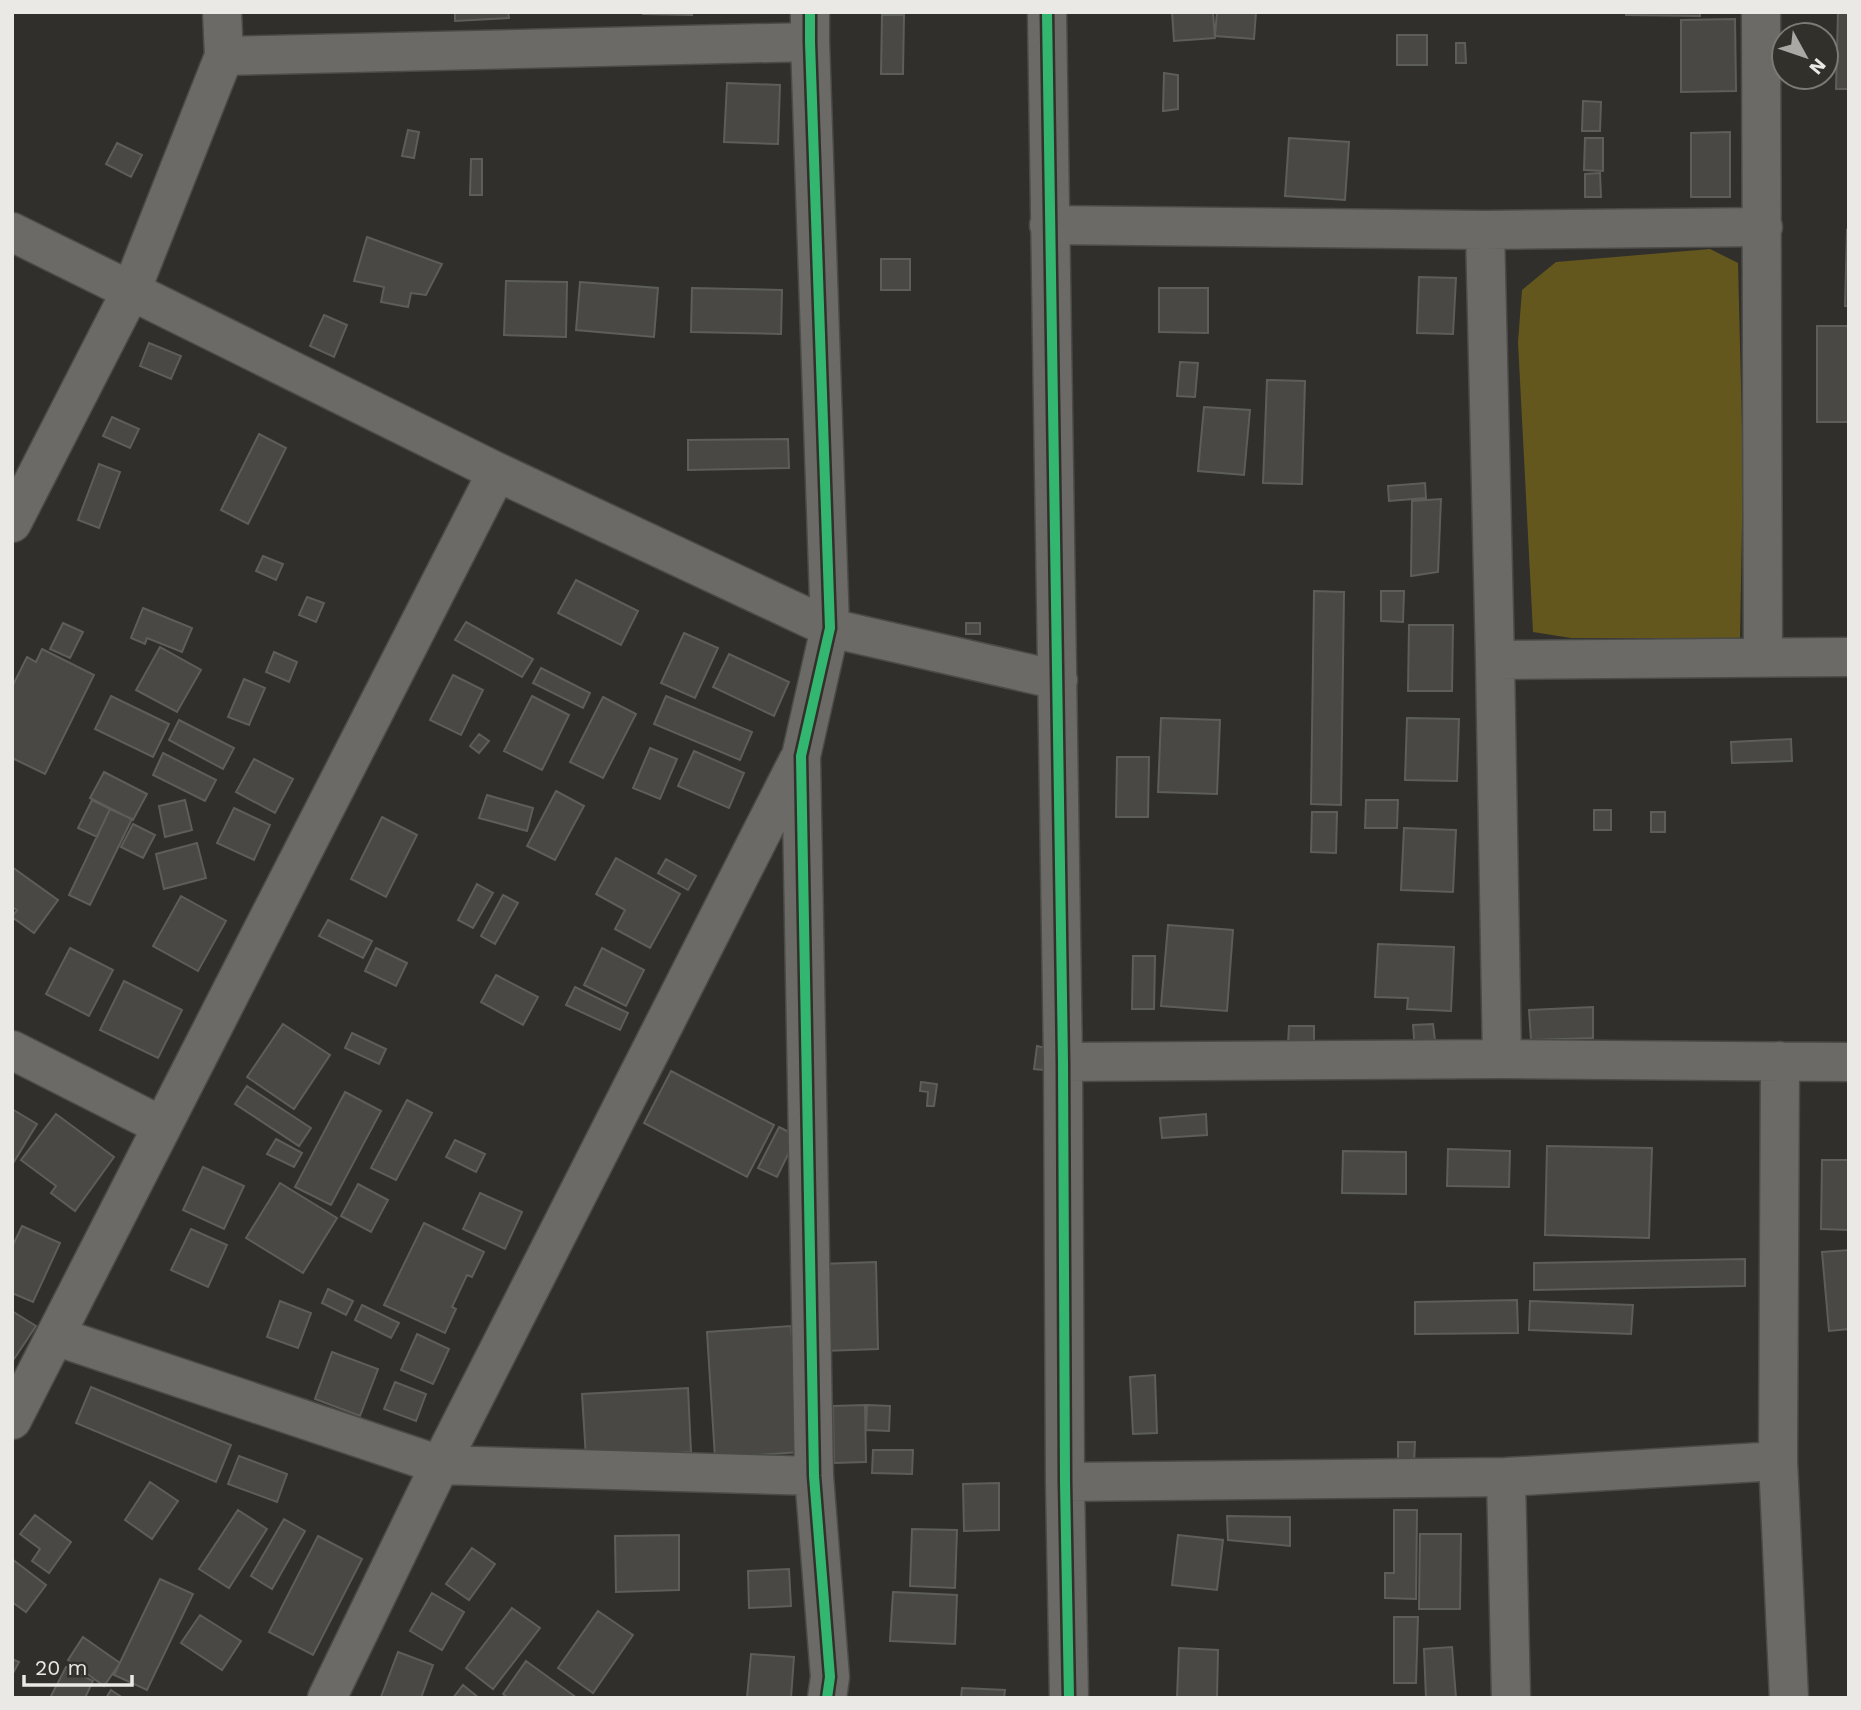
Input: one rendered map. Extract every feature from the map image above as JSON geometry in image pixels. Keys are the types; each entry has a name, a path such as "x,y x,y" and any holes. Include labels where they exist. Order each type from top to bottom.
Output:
{"street":[{"path":"12,523 131,291 224,56 222,12"},
{"path":"1047,12 1063,1062 1069,1698"},
{"path":"1761,12 1763,657"},
{"path":"224,56 810,27 830,628 801,756 814,1476 830,1677 827,1698"},
{"path":"1049,225 1485,230 1763,228"},
{"path":"1485,230 1502,1059"},
{"path":"12,232 497,472 830,628 1058,680"},
{"path":"12,1420 497,472"},
{"path":"1495,660 1849,657"},
{"path":"327,1698 440,1465 801,756"},
{"path":"12,1050 163,1126"},
{"path":"1063,1062 1502,1059 1849,1062"},
{"path":"1780,1060 1778,1461 1789,1698"},
{"path":"55,1336 440,1465 814,1476"},
{"path":"1065,1482 1506,1477 1778,1461"},
{"path":"1506,1477 1511,1698"}],"shaded area":[{"path":"1710,249 1738,263 1743,469 1740,638 1571,638 1533,632 1518,342 1522,290 1556,262"}],"building":[{"path":"455,12 508,12 509,18 455,21"},
{"path":"692,12 692,15 643,14"},
{"path":"1172,12 1213,12 1215,38 1174,41"},
{"path":"1217,12 1256,12 1254,39 1215,36"},
{"path":"1626,12 1700,12 1700,16 1626,15"},
{"path":"1838,12 1849,12 1849,89 1840,89 1840,21 1838,21"},
{"path":"882,15 904,15 903,74 881,74"},
{"path":"1735,19 1736,91 1681,92 1681,20"},
{"path":"1397,35 1427,35 1427,65 1397,65"},
{"path":"1456,43 1465,43 1466,63 1456,63"},
{"path":"1164,73 1178,75 1178,109 1163,111"},
{"path":"727,83 780,85 778,144 724,142"},
{"path":"1583,101 1601,102 1600,131 1582,131"},
{"path":"408,130 419,132 414,158 402,156"},
{"path":"1730,132 1730,197 1691,197 1691,133"},
{"path":"1289,138 1349,142 1345,200 1285,196"},
{"path":"1585,138 1603,138 1603,171 1584,170"},
{"path":"117,143 142,155 131,177 106,164"},
{"path":"471,159 482,159 482,195 470,195"},
{"path":"1600,173 1601,197 1585,197 1585,174"},
{"path":"1847,230 1849,306 1845,306"},
{"path":"367,237 442,264 426,295 411,293 408,307 381,302 384,287 354,281"},
{"path":"881,259 910,259 910,290 881,290"},
{"path":"1419,277 1456,278 1453,334 1417,333"},
{"path":"506,281 567,282 566,337 504,335"},
{"path":"580,282 658,288 654,337 576,330"},
{"path":"692,288 782,290 781,334 691,332"},
{"path":"1159,288 1208,288 1208,333 1159,332"},
{"path":"324,315 347,325 334,357 310,346"},
{"path":"1817,326 1849,326 1849,422 1817,422"},
{"path":"149,343 181,356 171,379 140,366"},
{"path":"1180,362 1198,363 1195,397 1177,396"},
{"path":"1267,380 1305,381 1302,484 1263,483"},
{"path":"1204,407 1250,410 1244,475 1198,471"},
{"path":"112,417 139,429 130,448 103,436"},
{"path":"259,434 286,448 248,524 221,510"},
{"path":"788,439 789,468 688,470 688,440"},
{"path":"99,464 120,472 99,528 78,520"},
{"path":"1425,483 1426,498 1389,501 1388,486"},
{"path":"1441,499 1438,572 1411,576 1412,501"},
{"path":"263,556 283,564 276,580 256,571"},
{"path":"576,580 638,611 621,645 558,613"},
{"path":"1314,591 1344,592 1341,805 1311,804"},
{"path":"1381,591 1404,591 1403,622 1381,621"},
{"path":"307,597 324,603 316,622 299,615"},
{"path":"143,608 192,628 182,652 147,638 145,644 131,638"},
{"path":"466,622 533,659 522,677 455,640"},
{"path":"63,623 83,632 70,658 50,649"},
{"path":"966,623 980,623 980,634 966,634"},
{"path":"1409,625 1453,625 1452,691 1408,691"},
{"path":"684,633 718,648 695,698 661,683"},
{"path":"160,647 201,670 177,712 136,690"},
{"path":"42,649 94,675 45,774 12,758 12,687 27,657 36,662"},
{"path":"274,652 297,662 289,682 266,672"},
{"path":"729,654 789,682 774,716 713,687"},
{"path":"541,668 590,693 583,708 533,683"},
{"path":"453,675 483,690 461,735 430,720"},
{"path":"244,679 265,688 249,725 228,717"},
{"path":"111,696 169,724 153,757 95,729"},
{"path":"532,696 569,715 542,770 504,751"},
{"path":"666,696 752,732 740,760 654,724"},
{"path":"603,697 636,714 603,778 570,762"},
{"path":"1161,718 1220,720 1217,794 1158,792"},
{"path":"1407,718 1459,719 1457,781 1405,780"},
{"path":"179,720 234,748 223,769 169,740"},
{"path":"479,734 489,741 479,753 470,746"},
{"path":"1791,739 1792,761 1732,763 1731,742"},
{"path":"650,748 677,759 660,799 633,788"},
{"path":"694,751 744,773 729,808 678,786"},
{"path":"163,753 216,780 205,801 153,775"},
{"path":"1117,757 1149,757 1148,817 1116,817"},
{"path":"254,759 293,779 275,813 236,792"},
{"path":"104,772 147,794 133,820 90,798"},
{"path":"556,791 584,806 555,860 527,846"},
{"path":"487,795 533,808 527,831 479,818"},
{"path":"92,800 110,809 97,837 78,828"},
{"path":"185,800 192,830 165,837 159,806"},
{"path":"1366,800 1398,800 1397,828 1365,828"},
{"path":"234,808 270,825 254,860 217,843"},
{"path":"110,809 132,819 90,905 69,895"},
{"path":"1594,810 1611,810 1611,830 1594,830"},
{"path":"1312,812 1337,812 1336,853 1311,852"},
{"path":"1651,812 1665,812 1665,832 1651,832"},
{"path":"382,817 417,835 386,897 351,879"},
{"path":"133,824 155,835 143,858 121,847"},
{"path":"1404,828 1456,830 1453,892 1401,890"},
{"path":"197,843 206,878 164,889 156,854"},
{"path":"616,858 680,894 650,948 615,929 625,910 596,894"},
{"path":"666,859 696,876 688,890 658,873"},
{"path":"12,867 58,900 34,933 12,917 17,910 12,907"},
{"path":"477,884 493,893 473,928 458,920"},
{"path":"503,895 518,903 495,944 481,936"},
{"path":"181,896 226,921 198,971 153,946"},
{"path":"328,920 372,941 363,958 319,936"},
{"path":"1168,925 1233,930 1227,1011 1161,1006"},
{"path":"1378,944 1454,947 1451,1011 1407,1009 1408,998 1375,997"},
{"path":"70,948 113,970 89,1016 46,994"},
{"path":"376,948 407,963 396,986 365,971"},
{"path":"602,948 644,970 626,1006 584,985"},
{"path":"1133,956 1155,956 1154,1009 1132,1009"},
{"path":"496,975 538,997 523,1025 481,1002"},
{"path":"124,981 182,1010 158,1058 100,1030"},
{"path":"575,987 628,1013 620,1030 566,1005"},
{"path":"1593,1007 1593,1038 1531,1040 1529,1010"},
{"path":"283,1024 330,1055 294,1109 247,1077"},
{"path":"1433,1024 1436,1048 1415,1050 1413,1025"},
{"path":"1289,1026 1314,1026 1314,1043 1288,1043"},
{"path":"352,1033 386,1049 379,1064 345,1048"},
{"path":"1037,1046 1046,1048 1043,1070 1034,1069"},
{"path":"671,1071 774,1125 747,1177 644,1123"},
{"path":"921,1082 937,1084 934,1106 927,1106 928,1092 920,1091"},
{"path":"247,1086 311,1128 299,1146 235,1104"},
{"path":"345,1092 381,1111 331,1205 295,1187"},
{"path":"407,1100 432,1113 396,1180 371,1168"},
{"path":"12,1109 37,1124 12,1165"},
{"path":"56,1114 114,1157 75,1211 51,1193 56,1186 21,1160"},
{"path":"1206,1114 1207,1135 1162,1138 1160,1118"},
{"path":"779,1127 797,1136 777,1177 758,1168"},
{"path":"276,1139 302,1153 294,1167 267,1154"},
{"path":"455,1140 485,1154 476,1172 446,1157"},
{"path":"1547,1146 1652,1148 1649,1238 1545,1235"},
{"path":"1448,1149 1510,1151 1509,1187 1447,1186"},
{"path":"1343,1151 1406,1152 1406,1194 1342,1193"},
{"path":"1822,1160 1849,1160 1849,1230 1821,1229"},
{"path":"203,1167 244,1186 224,1229 183,1210"},
{"path":"280,1183 337,1218 303,1273 246,1238"},
{"path":"358,1184 388,1200 371,1232 341,1216"},
{"path":"480,1193 522,1212 505,1249 463,1229"},
{"path":"424,1223 484,1252 472,1277 467,1275 452,1307 456,1309 445,1333 384,1305"},
{"path":"22,1226 60,1243 33,1302 12,1293 12,1247"},
{"path":"191,1229 227,1245 208,1287 171,1270"},
{"path":"1849,1250 1849,1329 1829,1331 1822,1252"},
{"path":"1745,1259 1745,1286 1534,1290 1534,1263"},
{"path":"876,1262 878,1349 823,1351 820,1264"},
{"path":"328,1289 353,1301 346,1315 322,1303"},
{"path":"1517,1300 1518,1333 1415,1334 1415,1302"},
{"path":"280,1301 311,1313 298,1348 267,1337"},
{"path":"1530,1301 1633,1305 1631,1334 1529,1330"},
{"path":"362,1305 399,1323 391,1338 355,1320"},
{"path":"12,1311 36,1326 12,1362"},
{"path":"791,1326 800,1452 715,1458 707,1332"},
{"path":"417,1334 449,1349 433,1384 401,1370"},
{"path":"332,1352 378,1369 360,1416 315,1399"},
{"path":"1155,1375 1157,1433 1133,1434 1130,1377"},
{"path":"395,1382 426,1394 416,1421 384,1409"},
{"path":"91,1387 231,1445 216,1482 76,1423"},
{"path":"688,1388 691,1452 586,1458 582,1394"},
{"path":"865,1405 866,1462 834,1463 833,1406"},
{"path":"867,1405 890,1406 889,1431 866,1430"},
{"path":"1398,1442 1415,1442 1414,1464 1398,1464"},
{"path":"873,1450 913,1450 912,1474 872,1473"},
{"path":"239,1456 287,1474 277,1502 228,1484"},
{"path":"150,1482 178,1501 152,1539 125,1520"},
{"path":"999,1483 999,1530 964,1531 963,1484"},
{"path":"238,1510 267,1529 229,1588 199,1569"},
{"path":"1394,1510 1417,1510 1416,1599 1385,1598 1385,1573 1394,1573"},
{"path":"35,1515 71,1542 49,1573 32,1561 40,1549 20,1534"},
{"path":"1227,1516 1290,1517 1290,1546 1228,1540"},
{"path":"284,1519 305,1531 272,1589 251,1576"},
{"path":"912,1529 957,1530 955,1588 910,1586"},
{"path":"1420,1534 1461,1534 1460,1609 1419,1609"},
{"path":"679,1535 679,1590 616,1592 615,1536"},
{"path":"1178,1535 1223,1540 1217,1590 1172,1585"},
{"path":"318,1536 362,1559 313,1655 269,1632"},
{"path":"472,1548 495,1564 469,1600 446,1584"},
{"path":"12,1559 46,1585 26,1612 12,1602"},
{"path":"789,1569 791,1606 749,1608 748,1571"},
{"path":"160,1579 193,1594 147,1690 114,1675"},
{"path":"893,1592 957,1595 955,1644 890,1641"},
{"path":"432,1593 464,1612 442,1650 410,1631"},
{"path":"512,1608 540,1628 493,1689 466,1668"},
{"path":"598,1611 633,1635 593,1693 558,1668"},
{"path":"200,1615 241,1641 222,1670 181,1643"},
{"path":"1394,1617 1418,1617 1416,1683 1394,1683"},
{"path":"83,1637 120,1663 104,1686 68,1660"},
{"path":"1452,1647 1456,1698 1426,1698 1424,1649"},
{"path":"1179,1648 1218,1650 1217,1698 1177,1698"},
{"path":"398,1652 433,1665 421,1698 381,1697"},
{"path":"751,1654 794,1657 791,1698 747,1698"},
{"path":"12,1659 19,1662 12,1675"},
{"path":"526,1661 577,1698 508,1698 503,1694"},
{"path":"66,1667 93,1681 85,1698 50,1698"},
{"path":"463,1685 479,1698 453,1698"},
{"path":"962,1688 1005,1690 1004,1698 961,1698"},
{"path":"111,1690 123,1698 106,1698"}],"cycle path":[{"path":"810,12 830,628 801,756 814,1476 830,1677 827,1698"},
{"path":"1047,12 1063,1062 1069,1698"}]}
